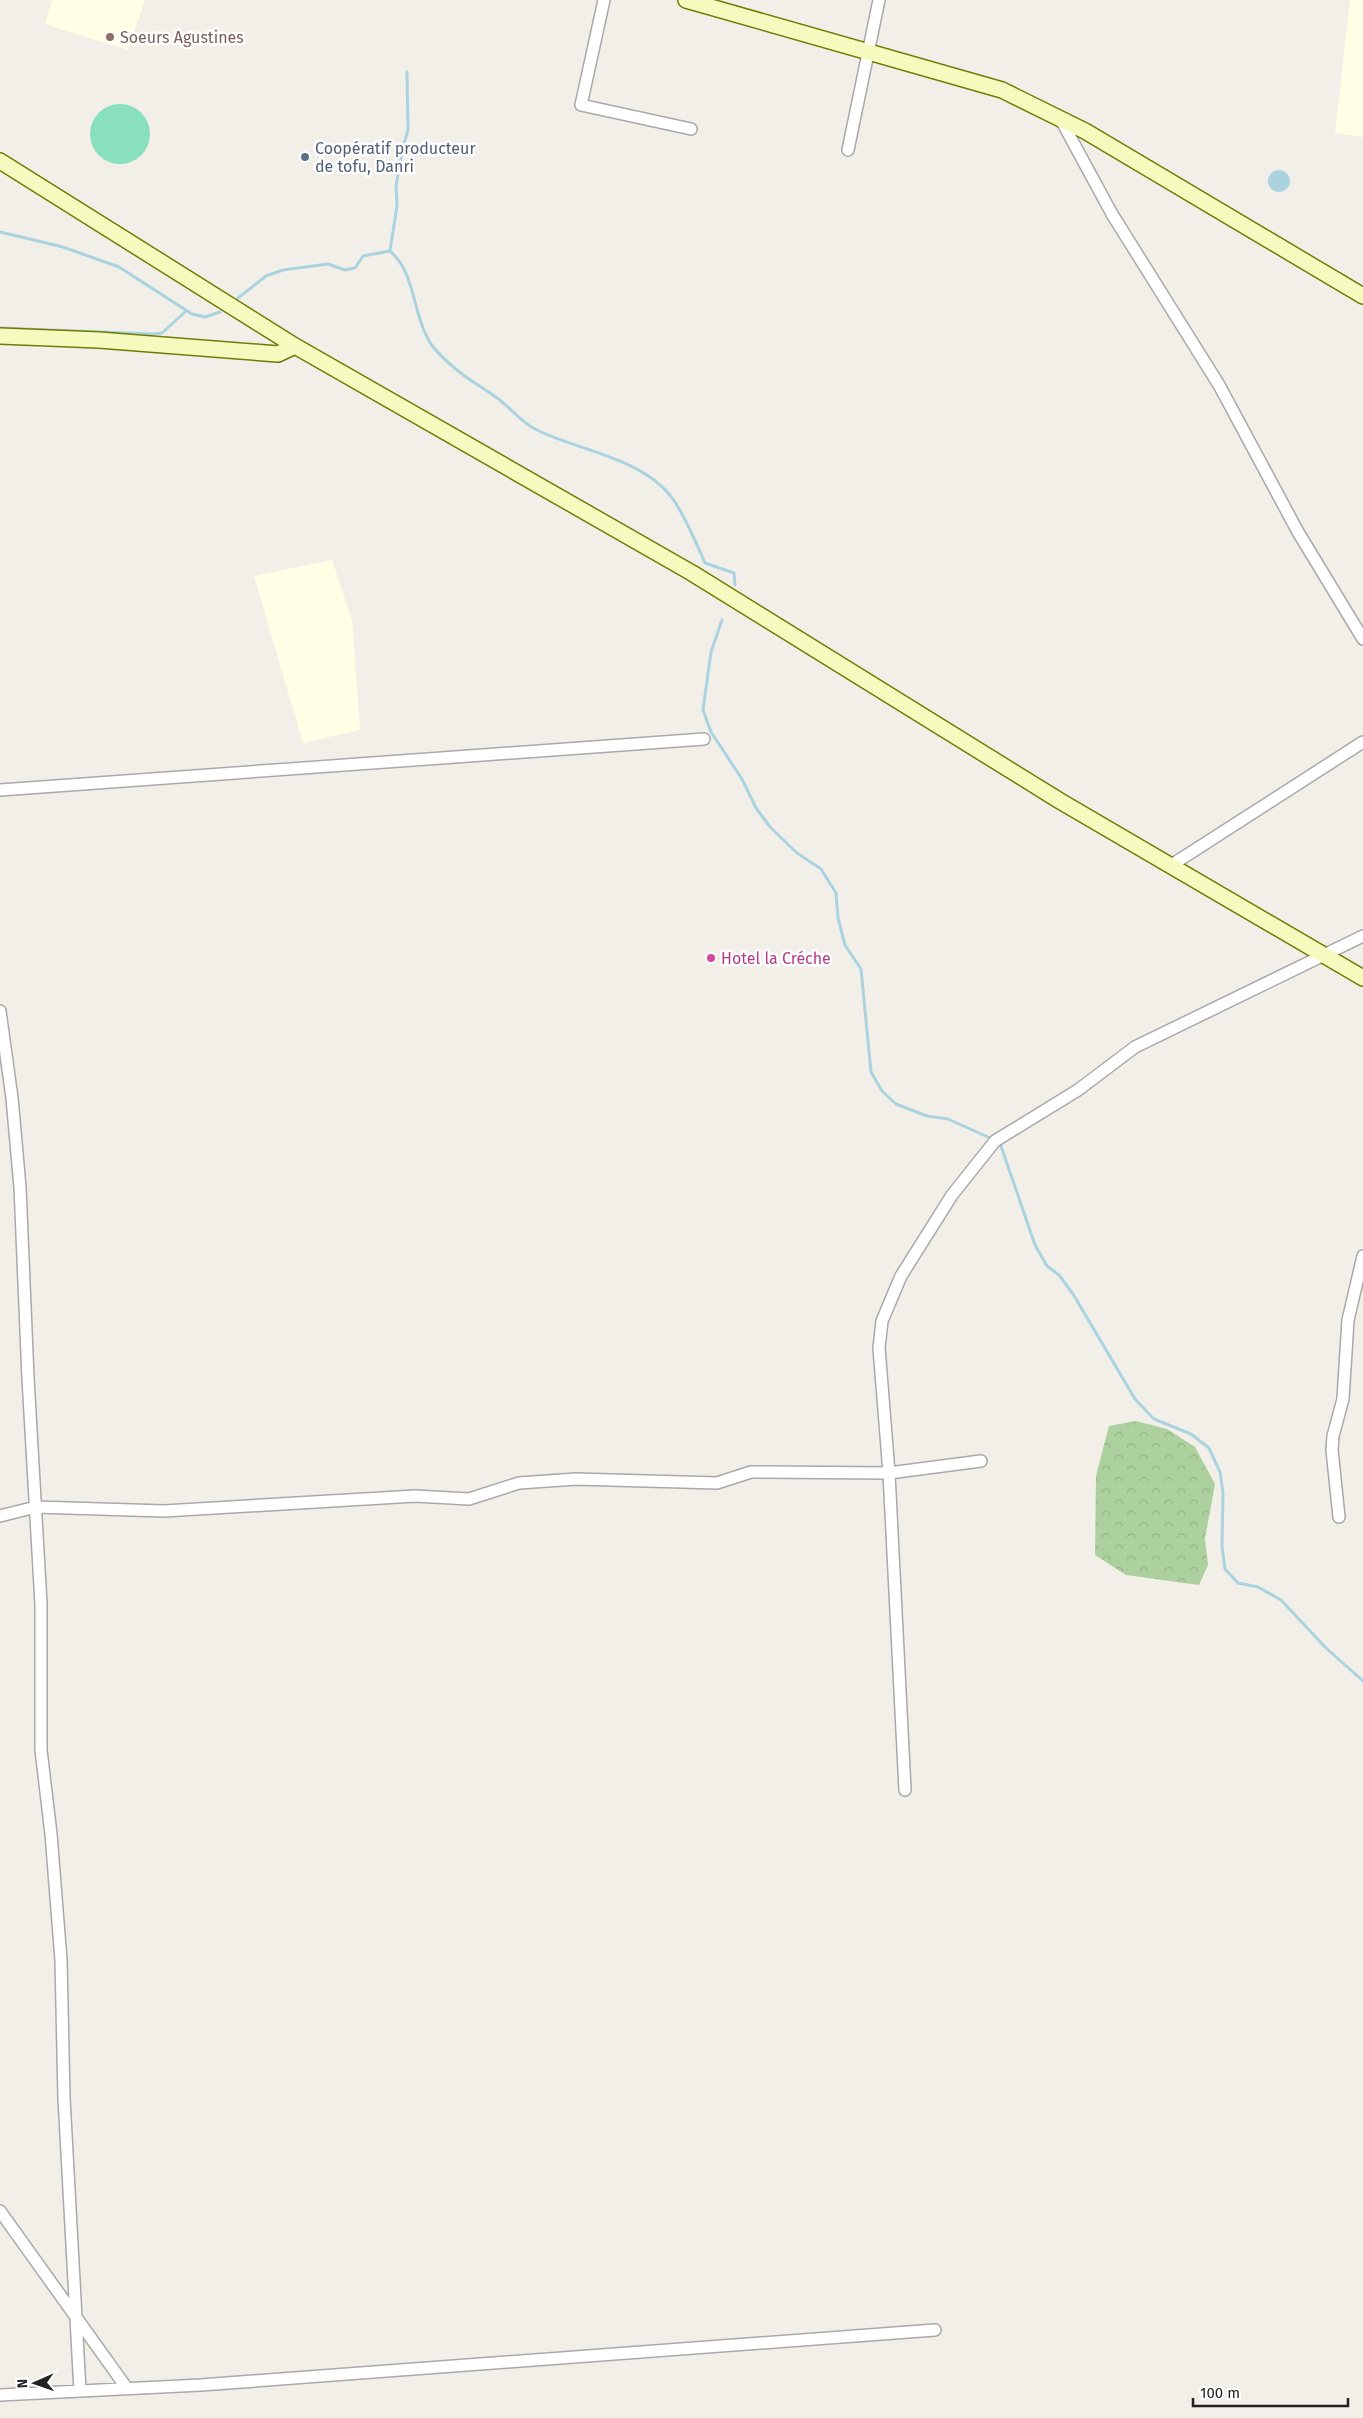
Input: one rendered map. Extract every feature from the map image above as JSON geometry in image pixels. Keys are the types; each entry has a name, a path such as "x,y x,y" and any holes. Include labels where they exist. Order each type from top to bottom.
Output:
{"street":[{"path":"604,0 581,105 691,129"},
{"path":"686,0 1002,90 1084,131 1363,296"},
{"path":"848,150 879,0"},
{"path":"1060,120 1112,214 1219,384 1298,532 1363,639"},
{"path":"0,161 295,346 692,573 954,736 1170,866 1363,978"},
{"path":"0,336 99,340 207,350 278,354 295,346"},
{"path":"0,790 704,739"},
{"path":"1170,866 1363,742"},
{"path":"905,1790 889,1473 880,1348 882,1321 901,1276 952,1195 977,1161 995,1141 1078,1090 1134,1047 1363,936"},
{"path":"0,1011 12,1098 20,1187 27,1369 41,1604 41,1750 51,1834 61,1960 64,2098 80,2391"},
{"path":"1339,1517 1332,1450 1333,1436 1343,1399 1348,1320 1363,1256"},
{"path":"0,1516 36,1507 164,1511 415,1496 469,1499 519,1483 576,1479 717,1483 751,1472 889,1473 981,1461"},
{"path":"0,2211 126,2388"},
{"path":"0,2395 201,2384 935,2330"}],"shaded area":[{"name":"Soeurs Agustines","path":"52,0 145,0 128,50 45,24"},
{"path":"1350,0 1363,0 1363,137 1335,133"},
{"path":"332,560 352,620 360,730 303,743 254,576"}],"green space":[{"path":"120,104 136,109 141,113 145,118 150,134 145,150 141,155 136,159 120,164 104,159 99,155 95,150 90,134 95,118 99,113 104,109"},
{"path":"1136,1421 1167,1429 1195,1447 1215,1484 1205,1539 1208,1565 1199,1585 1126,1575 1095,1555 1096,1476 1109,1426"}],"water":[{"path":"1275,170 1283,170 1290,177 1290,185 1283,192 1275,192 1268,185 1268,177"}],"waterway":[{"path":"407,72 408,130 402,150 396,186 397,206 390,251 398,260 409,280 422,326 430,342 453,367 492,394 530,426 553,437 611,457 647,475 662,487 675,502 705,563 734,573 735,585"},
{"path":"0,232 63,247 119,267 192,314 205,317 220,312"},
{"path":"238,298 266,276 283,270 328,264 345,270 355,268 363,256 390,251"},
{"path":"0,328 153,334 162,333 186,311"},
{"path":"722,620 711,652 703,710 711,732 742,779 756,808 770,827 797,853 821,869 836,893 838,918 845,945 861,969 871,1072 882,1091 896,1104 927,1116 948,1119 990,1138"},
{"path":"1001,1146 1035,1245 1047,1266 1059,1275 1073,1294 1135,1399 1154,1419 1191,1434 1209,1448 1220,1472 1223,1493 1222,1547 1225,1569 1238,1583 1258,1587 1281,1600 1326,1648 1363,1681"}],"place":[{"name":"Soeurs Agustines","path":"110,37"},
{"name":"Coopératif producteur de tofu, Danri","path":"305,157"},
{"name":"Hotel la Créche","path":"711,958"}]}
